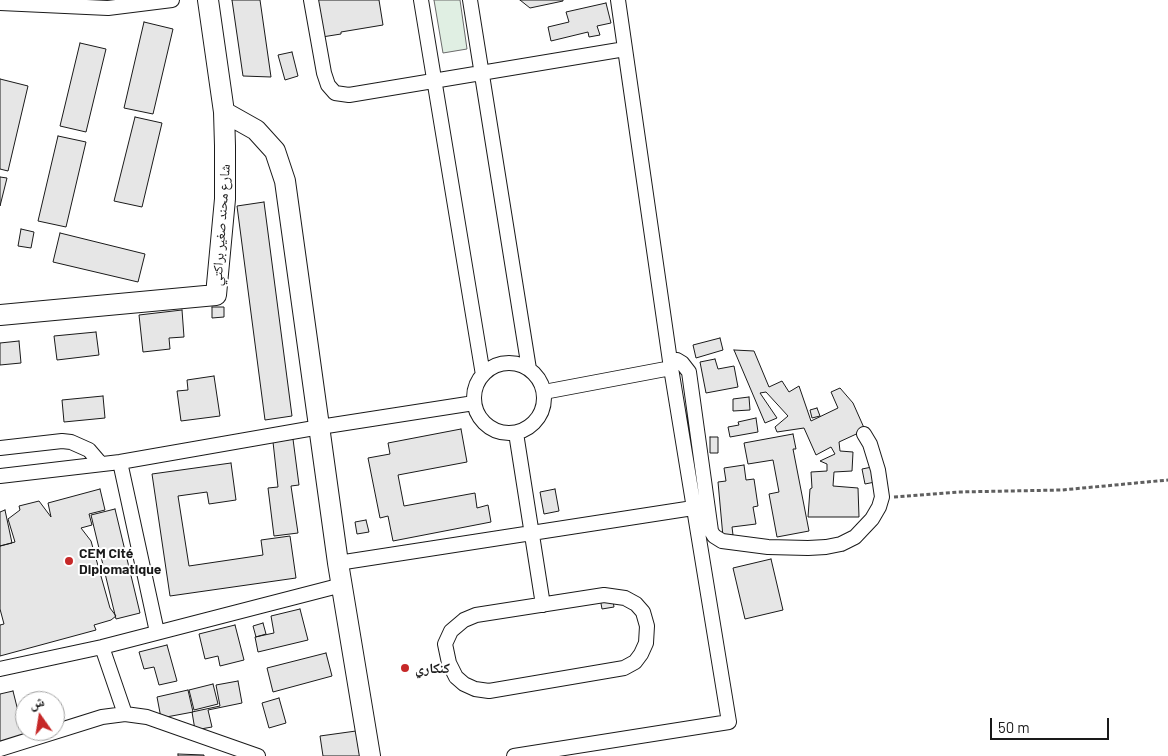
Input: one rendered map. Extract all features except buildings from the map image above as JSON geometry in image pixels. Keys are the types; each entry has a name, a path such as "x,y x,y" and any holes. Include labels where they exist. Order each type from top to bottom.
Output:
{"street":[{"path":"0,3 108,8 172,0"},
{"name":"شارع محند صغير براكتي","path":"0,315 216,295 225,199 224,112 208,0"},
{"path":"311,0 324,73 328,85 335,93 349,96 625,49"},
{"path":"421,0 483,375"},
{"path":"470,0 529,369"},
{"path":"514,756 728,722 670,364 618,0"},
{"path":"224,112 256,130 275,151 285,181 338,563 370,756"},
{"path":"544,392 670,364 677,360 682,363 689,372 711,531 722,542 768,547 808,548 841,544 855,537 865,529 876,513 882,497 878,470 870,444 864,434"},
{"path":"507,363 519,364 529,369 538,377 544,392 545,400 536,422 527,429 516,433 504,434 488,426 477,414 474,403 474,391 479,380 496,366 507,363"},
{"path":"0,476 120,462 320,427 474,403"},
{"path":"516,433 543,605"},
{"path":"0,448 62,441 71,442 89,450 101,464"},
{"path":"120,462 157,632"},
{"path":"338,563 693,508"},
{"path":"0,669 102,647 342,585"},
{"path":"604,595 625,598 636,604 644,612 647,626 646,643 641,654 634,662 624,668 488,691 464,684 456,677 449,663 445,644 451,631 464,620 476,615 543,605 604,595"},
{"path":"102,647 125,714"},
{"path":"0,750 102,717 125,714 147,718 258,756"}],"path":[{"path":"882,497 958,492 1062,490 1168,480"}],"green space":[{"path":"434,0 460,0 467,49 443,53"}],"place":[{"name":"CEM Cité Diplomatique","path":"69,561"},
{"name":"كنكاري","path":"405,668"}]}
